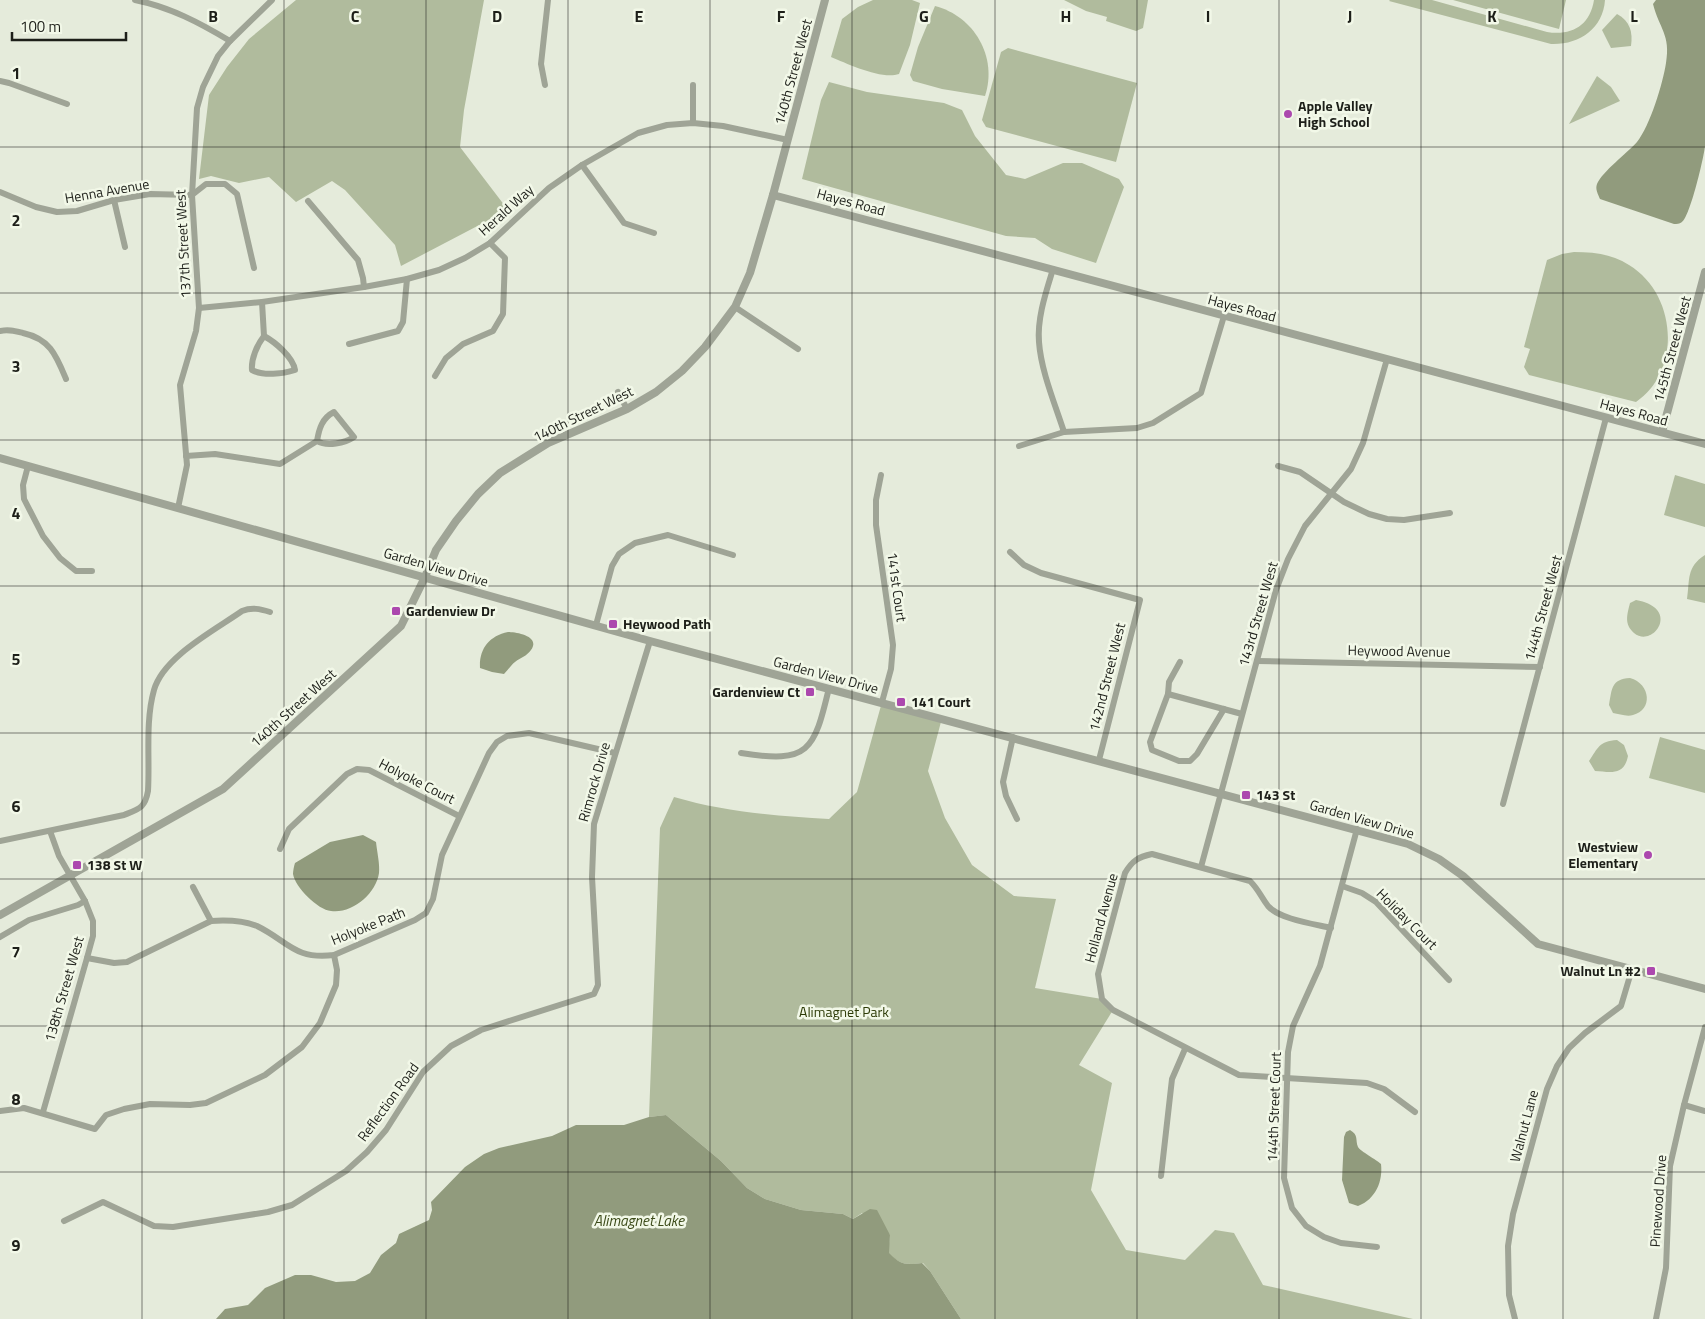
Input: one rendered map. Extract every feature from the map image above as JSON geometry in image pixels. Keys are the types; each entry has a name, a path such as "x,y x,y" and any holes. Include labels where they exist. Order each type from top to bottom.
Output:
{"street":[{"path":"135,0 169,9 196,21 230,41"},
{"name":"137th Street West","path":"178,508 187,465 180,385 196,330 199,308 192,195 197,108 203,87 212,67 230,41 272,0"},
{"path":"545,85 540,64 548,0"},
{"name":"140th Street West","path":"0,915 223,788 401,626 436,550 456,520 478,494 500,474 548,443 627,409 656,392 682,371 705,348 735,307 750,273 774,194 825,0"},
{"path":"0,81 68,104"},
{"path":"693,86 693,123"},
{"name":"Herald Way","path":"199,308 262,302 364,287 408,279 439,270 465,258 490,243 549,188 582,165 638,133 667,125 693,123 723,126 788,140"},
{"path":"582,165 624,223 654,232"},
{"path":"192,195 206,184 225,184 237,194 254,268"},
{"name":"Henna Avenue","path":"0,192 36,208 57,212 77,211 114,200 150,194 192,195"},
{"name":"Hayes Road","path":"774,194 1705,444"},
{"path":"114,200 125,247"},
{"path":"308,201 358,260 364,278 364,287"},
{"path":"435,376 446,358 463,344 493,331 503,314 504,258 490,243"},
{"path":"1053,269 1040,318 1038,341 1041,359 1064,432"},
{"name":"145th Street West","path":"1662,432 1705,272"},
{"path":"349,344 398,331 403,322 408,279"},
{"path":"262,302 264,336 260,341 252,364 252,370 258,374 295,370 294,364 272,340 264,336"},
{"path":"735,307 798,349"},
{"path":"1019,446 1064,432 1137,428 1152,423 1202,393 1224,316"},
{"path":"0,330 10,329 34,336 49,346 58,359 66,379"},
{"name":"143rd Street West","path":"1201,867 1276,590 1288,559 1305,526 1350,469 1363,443 1387,359"},
{"path":"618,392 627,409"},
{"path":"186,456 215,454 280,464 317,441 320,428 327,416 334,412 354,437 347,442 321,444 317,441"},
{"name":"144th Street West","path":"1504,804 1606,418"},
{"name":"Garden View Drive","path":"0,458 650,641 1408,844 1439,859 1462,876 1538,944 1705,989"},
{"path":"28,466 23,485 24,499 43,536 60,558 76,571 92,571"},
{"path":"1278,466 1300,472 1331,494 1369,514 1387,519 1404,520 1450,513"},
{"name":"141st Court","path":"881,475 876,500 876,525 893,645 891,669 882,702"},
{"path":"596,626 612,566 619,554 635,543 668,535 733,555"},
{"name":"142nd Street West","path":"1010,552 1024,565 1041,574 1140,600 1099,760"},
{"path":"0,841 124,815 140,809 146,802 148,791 151,706 154,689 161,675 182,653 242,611 255,608 270,612"},
{"name":"Rimrock Drive","path":"594,994 598,985 592,876 594,824 650,641"},
{"name":"Heywood Avenue","path":"1257,661 1540,667"},
{"path":"1180,662 1169,682 1168,694 1150,742 1152,750 1179,761 1190,761 1197,754 1224,709"},
{"path":"741,753 767,757 794,755 807,748 814,737 823,714 829,688"},
{"path":"1168,694 1242,714"},
{"name":"Holyoke Path","path":"87,958 114,963 127,962 211,921 240,921 256,926 302,954 321,957 334,955 415,920 426,912 434,899 442,855 489,753 497,742 507,736 529,733 615,753"},
{"path":"1013,738 1004,782 1006,796 1017,819"},
{"name":"Holyoke Court","path":"280,849 289,829 347,774 357,769 369,770 460,816"},
{"name":"144th Street Court","path":"1357,829 1320,966 1293,1026 1288,1052 1286,1079 1284,1178 1292,1208 1306,1226 1324,1238 1341,1243 1377,1247"},
{"name":"138th Street West","path":"42,1112 87,958 94,921 59,856 50,831"},
{"name":"Holland Avenue","path":"1331,928 1278,914 1269,907 1259,890 1250,881 1152,854 1140,856 1131,863 1126,873 1098,974 1102,998 1113,1010 1239,1075 1367,1082 1384,1089 1415,1112"},
{"name":"Holiday Court","path":"1342,886 1362,893 1376,902 1448,980"},
{"path":"193,887 211,921"},
{"path":"0,937 29,920 78,906 85,902"},
{"path":"0,1111 24,1108 95,1129 106,1115 124,1109 150,1104 190,1105 206,1103 265,1075 302,1047 320,1023 336,985 337,970 334,955"},
{"name":"Walnut Lane","path":"1515,1319 1508,1295 1508,1246 1513,1214 1547,1089 1557,1066 1569,1048 1585,1033 1621,1006 1632,969"},
{"name":"Reflection Road","path":"64,1221 103,1202 154,1226 173,1227 268,1212 292,1205 346,1171 368,1152 386,1130 423,1072 450,1046 481,1030 594,994"},
{"name":"Pinewood Drive","path":"1656,1319 1666,1268 1670,1166 1705,1028"},
{"path":"1161,1176 1172,1079 1185,1048"},
{"path":"1684,1105 1705,1111"}],"green space":[{"path":"296,0 484,0 464,110 460,147 508,210 401,266 395,245 345,190 332,181 296,202 269,177 239,183 211,176 199,179 209,95 227,67 249,39"},
{"path":"873,0 912,0 920,3 910,45 899,74 884,75 874,73 831,57 842,19 858,7"},
{"path":"1064,0 1148,0 1143,28 1136,31 1106,21 1107,17 1086,11"},
{"path":"1390,0 1432,0 1556,33 1571,30 1584,23 1592,9 1594,0 1605,0 1600,19 1588,33 1571,42 1551,44"},
{"path":"1453,0 1566,0 1559,29"},
{"path":"935,6 949,11 961,19 980,40 988,67 985,96 942,89 913,81 910,75 918,47"},
{"path":"1617,14 1630,27 1631,46 1611,48 1602,30"},
{"path":"1008,48 1137,83 1116,162 986,127 982,120 1001,52"},
{"path":"1597,76 1611,87 1620,101 1569,124"},
{"path":"829,82 867,92 944,103 962,110 975,136 1006,175 1025,179 1063,163 1082,163 1119,179 1124,187 1096,263 1052,249 1035,238 1006,236 802,179 821,100"},
{"path":"1574,252 1603,254 1623,261 1645,278 1657,294 1664,313 1668,333 1667,353 1661,372 1651,388 1636,402 1529,375 1524,367 1530,349 1524,347 1547,260"},
{"path":"1675,475 1705,484 1705,527 1664,515"},
{"path":"1705,555 1705,603 1687,599 1692,569"},
{"path":"1636,600 1650,604 1658,611 1661,618 1655,632 1649,636 1641,637 1634,633 1629,626 1627,615 1630,603"},
{"path":"1630,678 1637,681 1645,691 1647,697 1644,708 1631,716 1613,713 1609,705 1614,686 1619,680"},
{"name":"Alimagnet Park","path":"882,702 942,718 928,771 945,818 972,865 1014,896 1056,899 1035,988 1102,999 1113,1010 1079,1065 1112,1083 1091,1190 1126,1250 1185,1260 1215,1230 1234,1233 1263,1285 1413,1319 961,1319 923,1263 904,1263 892,1257 888,1253 890,1235 862,1213 853,1219 843,1214 801,1210 765,1199 747,1188 721,1161 666,1115 649,1117 660,828 674,797 712,806 751,812 829,819 857,792"},
{"path":"1660,737 1705,750 1705,793 1649,778"},
{"path":"1617,740 1624,745 1628,756 1623,767 1616,771 1595,771 1589,761 1597,749 1606,742"}],"water":[{"path":"1656,0 1705,0 1705,146 1693,199 1685,218 1677,224 1600,199 1596,188 1604,174 1642,135 1659,93 1666,63 1667,45 1653,4"},
{"path":"508,632 530,638 533,641 531,650 514,663 504,674 480,668 481,655 486,644 495,637"},
{"path":"363,835 376,842 379,873 373,888 362,901 347,909 331,911 320,907 298,885 293,874 295,863 330,842"},
{"name":"Alimagnet Lake","path":"666,1115 721,1161 747,1188 765,1199 801,1210 843,1214 853,1219 870,1209 877,1210 890,1235 889,1253 904,1263 922,1263 930,1271 961,1319 216,1319 225,1309 248,1305 265,1288 295,1275 311,1275 336,1282 355,1281 370,1273 381,1255 396,1243 399,1234 429,1220 432,1210 431,1202 465,1167 484,1154 499,1148 552,1136 576,1125 624,1125 649,1117"},
{"path":"1350,1130 1356,1136 1359,1149 1381,1164 1381,1177 1377,1189 1369,1199 1358,1206 1349,1203 1342,1180 1344,1137 1346,1132"}],"place":[{"name":"Apple Valley High School","path":"1288,114"},
{"name":"Gardenview Dr","path":"396,611"},
{"name":"Heywood Path","path":"613,624"},
{"name":"Gardenview Ct","path":"810,692"},
{"name":"141 Court","path":"901,702"},
{"name":"143 St","path":"1246,795"},
{"name":"Westview Elementary","path":"1648,855"},
{"name":"138 St W","path":"77,865"},
{"name":"Walnut Ln #2","path":"1651,971"}]}
